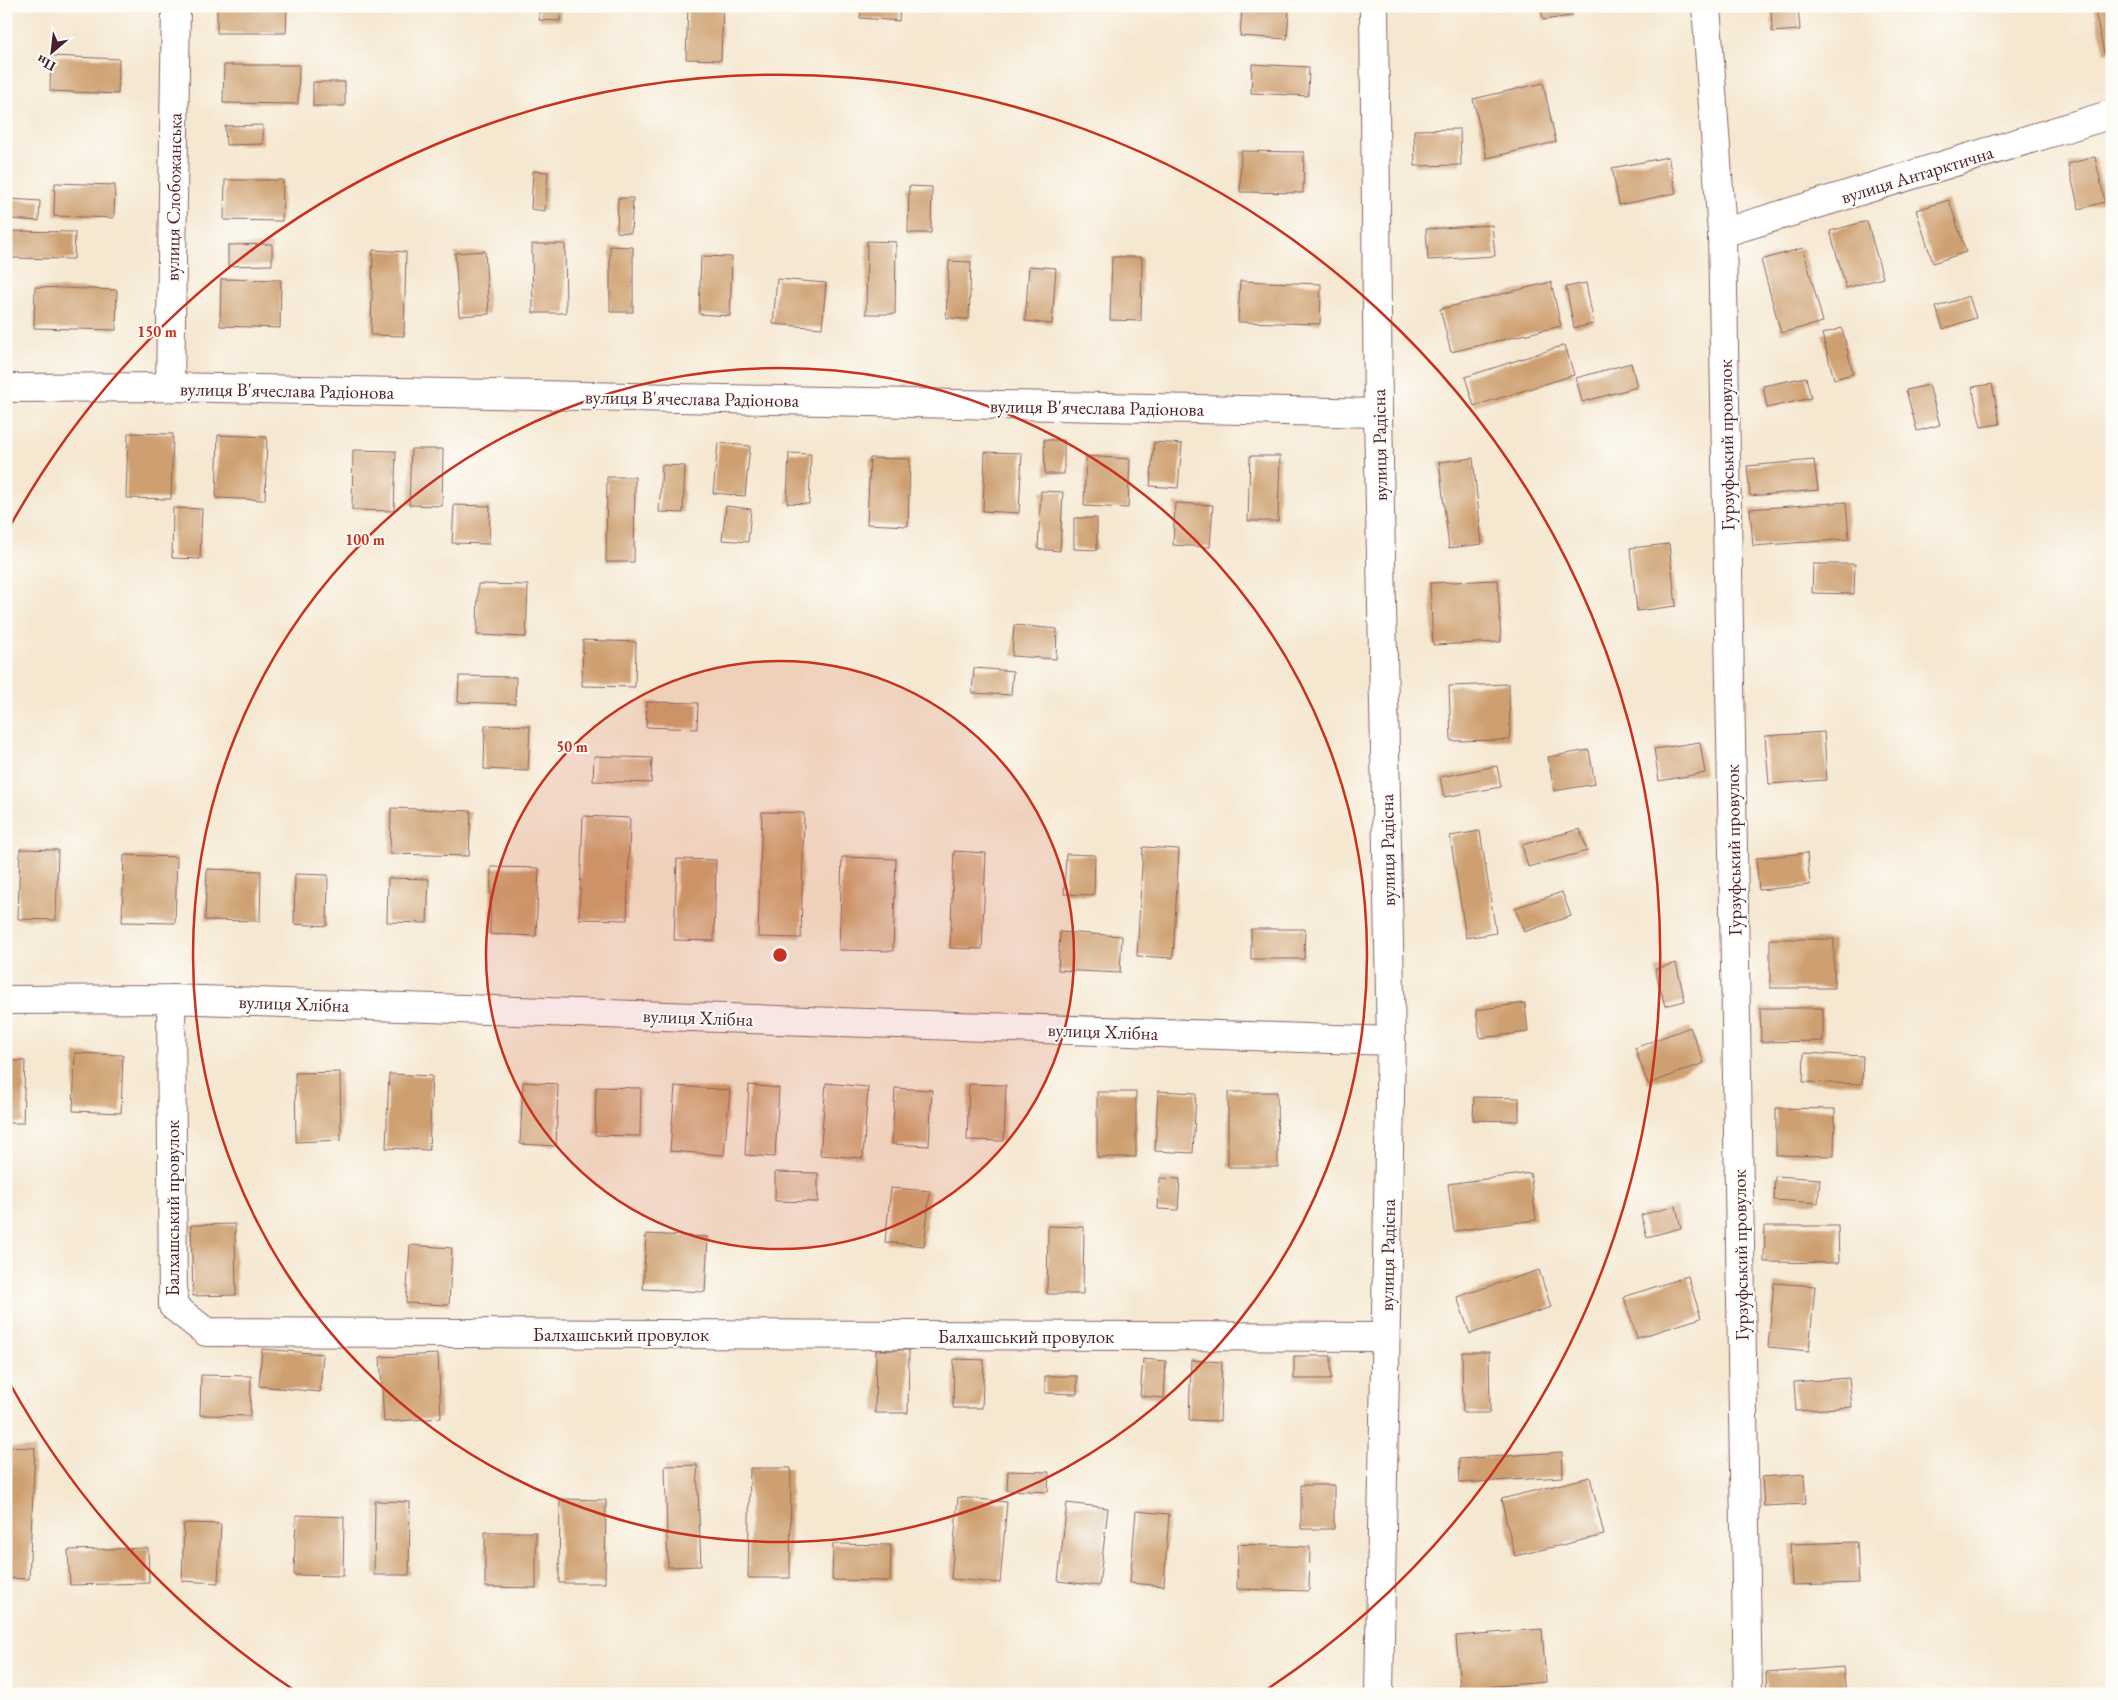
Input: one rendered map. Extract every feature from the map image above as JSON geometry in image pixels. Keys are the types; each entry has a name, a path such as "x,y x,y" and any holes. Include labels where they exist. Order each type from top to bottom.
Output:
{"street":[{"name":"вулиця Слобожанська","path":"170,387 176,6"},
{"name":"вулиця Радісна","path":"1374,6 1378,412 1391,1041 1378,1694"},
{"name":"Гурзуфський провулок","path":"1706,6 1722,234 1748,1694"},
{"name":"вулиця Антарктична","path":"1722,234 2112,114"},
{"name":"вулиця В'ячеслава Радіонова","path":"6,388 170,387 1378,412"},
{"name":"вулиця Хлібна","path":"6,1000 171,999 1391,1041"},
{"name":"Балхашський провулок","path":"171,999 173,1306 206,1332 1385,1338"}],"building":[{"path":"217,6 287,6 286,33 217,33"},
{"path":"539,6 561,6 560,21 539,20"},
{"path":"688,6 723,6 721,60 686,59"},
{"path":"861,6 900,6 899,21 860,18"},
{"path":"1242,6 1289,9 1287,39 1240,36"},
{"path":"1541,6 1571,6 1572,16 1543,20"},
{"path":"1771,6 1798,6 1800,30 1772,32"},
{"path":"2094,6 2112,6 2112,51 2104,53"},
{"path":"51,56 119,59 118,94 50,91"},
{"path":"1252,64 1309,67 1308,96 1251,93"},
{"path":"224,65 299,65 298,104 223,103"},
{"path":"313,82 345,82 345,106 313,106"},
{"path":"1543,83 1556,142 1487,158 1473,99"},
{"path":"263,125 263,144 226,145 225,126"},
{"path":"1460,129 1461,165 1415,166 1414,130"},
{"path":"1241,151 1304,152 1303,193 1240,192"},
{"path":"1668,157 1676,193 1619,205 1612,168"},
{"path":"2095,157 2105,202 2079,209 2068,164"},
{"path":"533,171 548,172 545,211 531,209"},
{"path":"225,180 283,180 282,221 224,220"},
{"path":"55,183 115,185 114,218 54,216"},
{"path":"909,186 932,187 931,233 908,233"},
{"path":"618,198 633,198 631,233 617,232"},
{"path":"10,199 40,201 39,221 9,219"},
{"path":"1949,200 1966,252 1933,263 1916,210"},
{"path":"1867,221 1883,278 1846,288 1830,231"},
{"path":"1492,225 1495,256 1428,260 1426,229"},
{"path":"6,231 75,232 74,259 6,258"},
{"path":"867,241 896,242 895,314 866,314"},
{"path":"272,244 272,265 228,266 228,245"},
{"path":"532,244 565,244 566,313 533,313"},
{"path":"610,246 633,247 633,312 610,312"},
{"path":"1803,248 1823,322 1781,333 1761,260"},
{"path":"373,250 406,252 404,336 371,335"},
{"path":"485,251 489,314 459,316 455,253"},
{"path":"701,256 732,257 730,316 699,314"},
{"path":"1112,257 1142,257 1141,321 1110,320"},
{"path":"949,261 971,262 969,319 946,318"},
{"path":"1029,266 1056,268 1052,324 1025,321"},
{"path":"221,279 281,280 280,328 220,326"},
{"path":"777,279 826,283 822,328 773,324"},
{"path":"1240,281 1321,284 1320,324 1238,322"},
{"path":"1551,282 1561,326 1451,352 1440,309"},
{"path":"1586,283 1594,324 1574,328 1566,287"},
{"path":"35,287 117,290 116,330 34,328"},
{"path":"1969,296 1976,318 1943,329 1936,307"},
{"path":"1842,328 1853,374 1834,379 1822,334"},
{"path":"1565,345 1574,375 1474,406 1465,377"},
{"path":"1631,363 1637,387 1582,402 1576,378"},
{"path":"1806,377 1811,398 1767,408 1763,386"},
{"path":"1992,384 2000,424 1981,427 1972,387"},
{"path":"1929,385 1940,425 1917,431 1906,390"},
{"path":"128,433 173,434 171,499 126,498"},
{"path":"218,435 267,437 265,500 216,498"},
{"path":"1044,440 1064,440 1064,474 1045,474"},
{"path":"1154,442 1182,444 1178,488 1150,486"},
{"path":"718,443 750,446 745,496 713,493"},
{"path":"411,449 443,449 442,506 409,505"},
{"path":"353,450 396,451 394,511 352,510"},
{"path":"985,452 1022,453 1019,513 983,511"},
{"path":"789,453 811,454 809,504 787,503"},
{"path":"1086,456 1130,459 1128,508 1084,506"},
{"path":"1250,456 1280,456 1278,521 1248,521"},
{"path":"870,458 910,459 908,526 867,524"},
{"path":"1473,458 1482,544 1449,548 1439,462"},
{"path":"1814,460 1818,490 1750,496 1747,466"},
{"path":"662,465 685,466 683,513 659,512"},
{"path":"607,477 635,477 634,562 606,562"},
{"path":"1041,491 1063,492 1060,551 1038,549"},
{"path":"1846,502 1849,539 1753,546 1750,509"},
{"path":"1175,503 1213,505 1210,547 1173,545"},
{"path":"454,505 490,506 489,544 452,543"},
{"path":"726,506 751,509 748,542 722,540"},
{"path":"173,508 202,509 200,559 172,558"},
{"path":"1074,518 1097,518 1097,550 1074,549"},
{"path":"1669,544 1676,606 1637,611 1630,548"},
{"path":"1813,564 1855,564 1854,594 1812,593"},
{"path":"1498,580 1501,642 1433,645 1430,583"},
{"path":"478,584 528,585 526,637 477,635"},
{"path":"1014,625 1057,629 1056,659 1012,656"},
{"path":"583,640 636,642 635,687 582,686"},
{"path":"974,668 1013,671 1011,695 972,693"},
{"path":"459,676 516,677 515,704 458,702"},
{"path":"1509,684 1510,740 1451,741 1449,686"},
{"path":"647,702 698,703 697,729 646,727"},
{"path":"485,725 530,726 528,771 484,769"},
{"path":"1824,732 1827,780 1769,784 1765,736"},
{"path":"1700,742 1705,773 1659,781 1654,749"},
{"path":"1589,750 1595,784 1554,791 1548,757"},
{"path":"594,756 652,758 651,783 593,781"},
{"path":"1497,766 1501,787 1444,797 1440,777"},
{"path":"391,808 471,811 469,856 390,854"},
{"path":"762,812 804,813 801,938 758,937"},
{"path":"583,816 630,818 627,920 579,919"},
{"path":"1580,829 1587,851 1528,867 1522,845"},
{"path":"1480,831 1496,933 1466,938 1450,836"},
{"path":"1143,847 1179,849 1173,958 1137,956"},
{"path":"20,849 58,850 56,920 18,919"},
{"path":"954,851 986,853 982,949 950,948"},
{"path":"1807,853 1810,885 1759,890 1756,858"},
{"path":"1066,854 1095,855 1094,895 1064,894"},
{"path":"124,855 177,857 175,923 122,922"},
{"path":"842,857 896,859 893,951 839,950"},
{"path":"677,859 716,860 714,941 674,940"},
{"path":"491,867 539,868 536,936 490,934"},
{"path":"207,869 261,871 260,921 205,920"},
{"path":"295,874 328,875 327,926 294,924"},
{"path":"388,878 429,879 427,923 387,922"},
{"path":"1562,892 1571,916 1524,932 1515,908"},
{"path":"1251,929 1305,929 1304,959 1251,959"},
{"path":"1060,932 1122,936 1120,973 1058,970"},
{"path":"1770,939 1834,939 1834,988 1770,988"},
{"path":"1676,963 1685,1001 1665,1006 1655,969"},
{"path":"1525,1003 1528,1032 1480,1038 1476,1010"},
{"path":"1760,1008 1823,1008 1823,1041 1761,1042"},
{"path":"1690,1027 1704,1063 1648,1084 1635,1048"},
{"path":"75,1053 123,1055 121,1113 73,1111"},
{"path":"1804,1053 1863,1056 1862,1084 1803,1082"},
{"path":"6,1061 25,1061 23,1123 6,1123"},
{"path":"340,1072 341,1140 296,1142 295,1073"},
{"path":"389,1074 432,1076 429,1150 386,1148"},
{"path":"523,1082 558,1084 556,1146 520,1144"},
{"path":"826,1083 868,1087 863,1158 820,1155"},
{"path":"969,1084 1006,1085 1004,1141 967,1140"},
{"path":"749,1085 779,1088 775,1157 745,1155"},
{"path":"675,1086 730,1090 724,1155 670,1151"},
{"path":"596,1087 641,1088 640,1136 595,1135"},
{"path":"895,1088 932,1090 929,1146 892,1144"},
{"path":"1158,1091 1196,1093 1193,1153 1155,1151"},
{"path":"1097,1092 1136,1092 1136,1157 1097,1157"},
{"path":"1228,1092 1277,1092 1278,1167 1228,1167"},
{"path":"1474,1097 1519,1098 1519,1121 1473,1120"},
{"path":"1776,1108 1835,1109 1834,1156 1776,1155"},
{"path":"775,1172 818,1173 818,1202 775,1201"},
{"path":"1530,1173 1536,1220 1454,1231 1448,1184"},
{"path":"1775,1176 1820,1179 1818,1203 1774,1200"},
{"path":"1160,1178 1180,1179 1178,1210 1158,1209"},
{"path":"891,1188 930,1191 924,1246 885,1242"},
{"path":"1676,1206 1681,1228 1647,1237 1641,1215"},
{"path":"235,1224 236,1295 193,1296 191,1225"},
{"path":"1048,1226 1084,1227 1083,1294 1047,1294"},
{"path":"1765,1226 1838,1226 1839,1263 1764,1262"},
{"path":"646,1234 708,1237 705,1292 643,1289"},
{"path":"410,1245 452,1248 449,1305 406,1303"},
{"path":"1539,1270 1551,1307 1470,1334 1457,1297"},
{"path":"1688,1276 1701,1318 1637,1338 1624,1297"},
{"path":"1774,1283 1815,1286 1809,1351 1768,1347"},
{"path":"262,1349 323,1354 320,1392 259,1386"},
{"path":"876,1350 909,1350 908,1413 875,1413"},
{"path":"1462,1352 1489,1352 1490,1413 1463,1413"},
{"path":"438,1354 441,1418 384,1422 380,1357"},
{"path":"1294,1356 1331,1356 1331,1379 1294,1379"},
{"path":"954,1359 984,1360 982,1408 953,1408"},
{"path":"1143,1359 1166,1361 1164,1398 1140,1396"},
{"path":"1191,1360 1222,1362 1220,1421 1189,1420"},
{"path":"201,1375 251,1376 250,1416 200,1415"},
{"path":"1045,1376 1077,1376 1077,1394 1045,1393"},
{"path":"1849,1378 1852,1407 1796,1411 1794,1382"},
{"path":"6,1447 35,1448 29,1579 6,1578"},
{"path":"1562,1452 1563,1477 1460,1483 1459,1459"},
{"path":"697,1465 701,1566 668,1567 665,1466"},
{"path":"750,1468 791,1468 790,1578 748,1578"},
{"path":"1008,1471 1049,1472 1048,1492 1007,1490"},
{"path":"1804,1474 1806,1504 1764,1506 1762,1477"},
{"path":"1590,1477 1604,1535 1515,1556 1501,1499"},
{"path":"1301,1485 1334,1485 1334,1529 1301,1529"},
{"path":"958,1497 1007,1502 1000,1583 951,1579"},
{"path":"560,1499 606,1500 605,1583 559,1583"},
{"path":"375,1501 410,1502 409,1575 374,1575"},
{"path":"1067,1503 1108,1508 1099,1586 1058,1581"},
{"path":"1136,1511 1169,1514 1164,1586 1130,1583"},
{"path":"296,1515 344,1517 343,1576 294,1575"},
{"path":"184,1523 221,1524 218,1583 182,1581"},
{"path":"485,1532 536,1532 536,1588 485,1587"},
{"path":"1857,1542 1859,1583 1792,1585 1790,1544"},
{"path":"833,1544 891,1545 890,1581 832,1580"},
{"path":"1238,1544 1310,1547 1309,1591 1237,1589"},
{"path":"148,1548 149,1583 70,1585 68,1550"},
{"path":"1542,1629 1546,1682 1460,1689 1456,1636"},
{"path":"1843,1667 1846,1694 1767,1694 1766,1673"}]}
